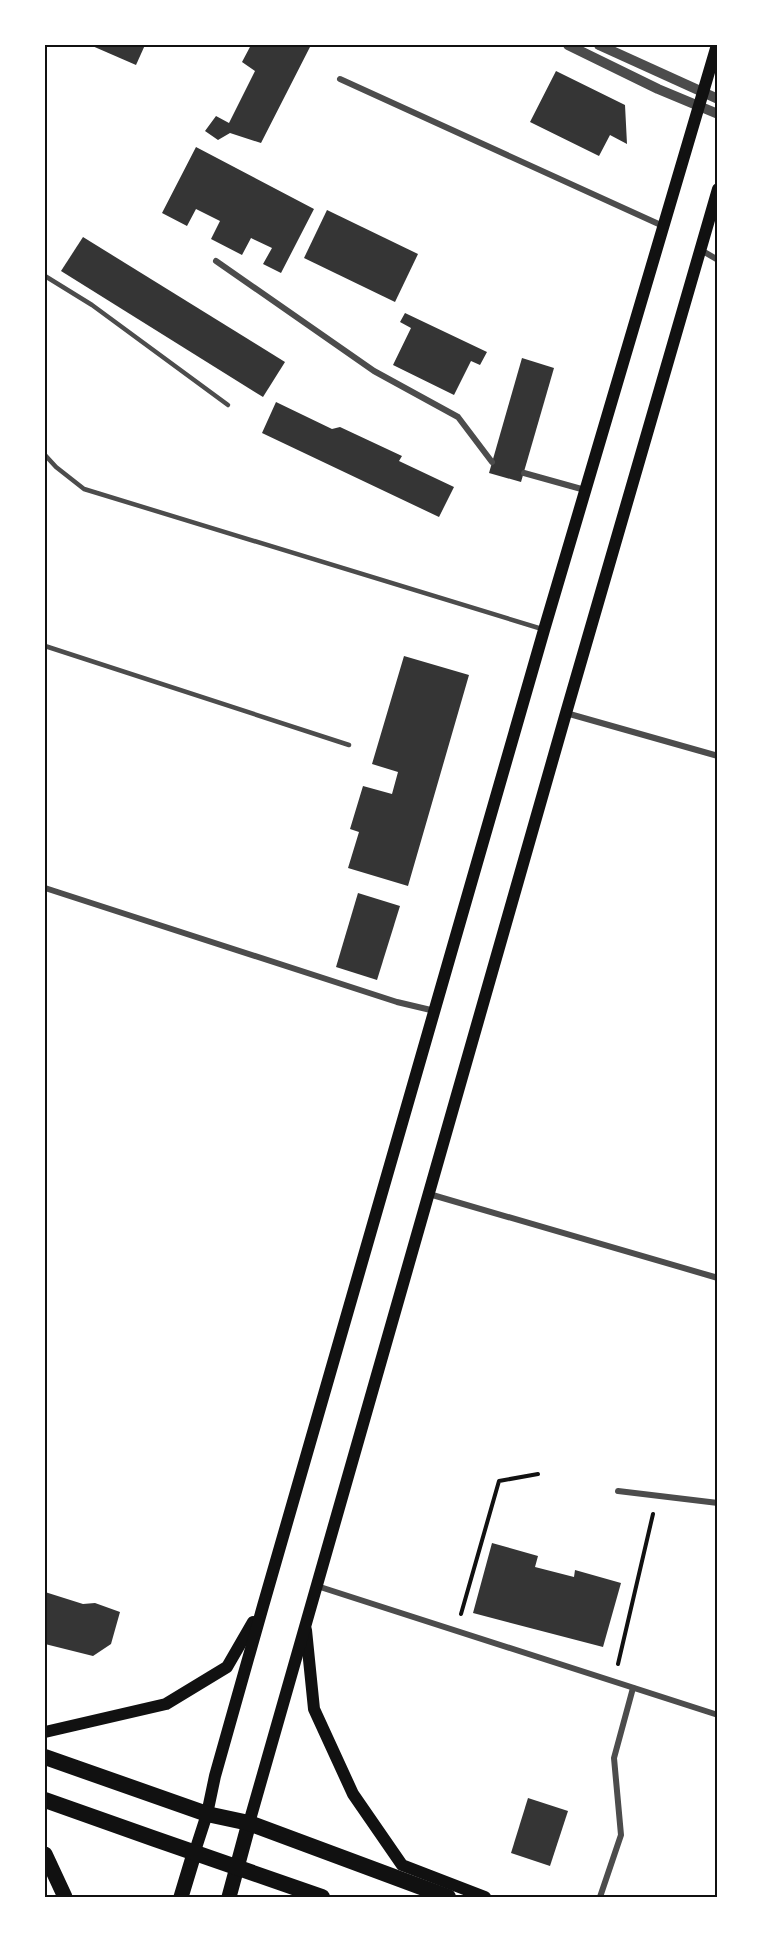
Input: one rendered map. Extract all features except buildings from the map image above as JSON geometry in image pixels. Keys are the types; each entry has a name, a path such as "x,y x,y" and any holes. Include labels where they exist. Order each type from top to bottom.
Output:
{"highway":[{"path":"45,1757 207,1814 249,1823 448,1897"},
{"path":"45,1800 322,1897"}],"main road":[{"path":"181,1897 207,1814 215,1776 263,1606 544,630 717,45"},
{"path":"229,1897 305,1622 718,189"},
{"path":"45,1732 166,1704 228,1667 263,1606"},
{"path":"305,1622 314,1709 353,1794 402,1865 485,1897"},
{"path":"45,1854 65,1897"}],"street":[{"path":"568,45 658,89 718,114"},
{"path":"599,45 718,99"},
{"path":"340,79 663,226"},
{"path":"700,250 718,260"},
{"path":"216,261 374,371 458,417 492,462"},
{"path":"524,474 585,490"},
{"path":"566,713 718,756"},
{"path":"45,888 397,1002 435,1011"},
{"path":"428,1194 718,1278"},
{"path":"618,1491 718,1503"},
{"path":"316,1586 718,1715"},
{"path":"600,1897 621,1835 614,1758 633,1688"}],"lane":[{"path":"45,276 92,305 228,405"},
{"path":"45,455 56,467 84,489 544,630"},
{"path":"45,646 349,745"}],"path":[{"path":"456,1632 499,1481 538,1474"},
{"path":"613,1682 657,1496"}]}
